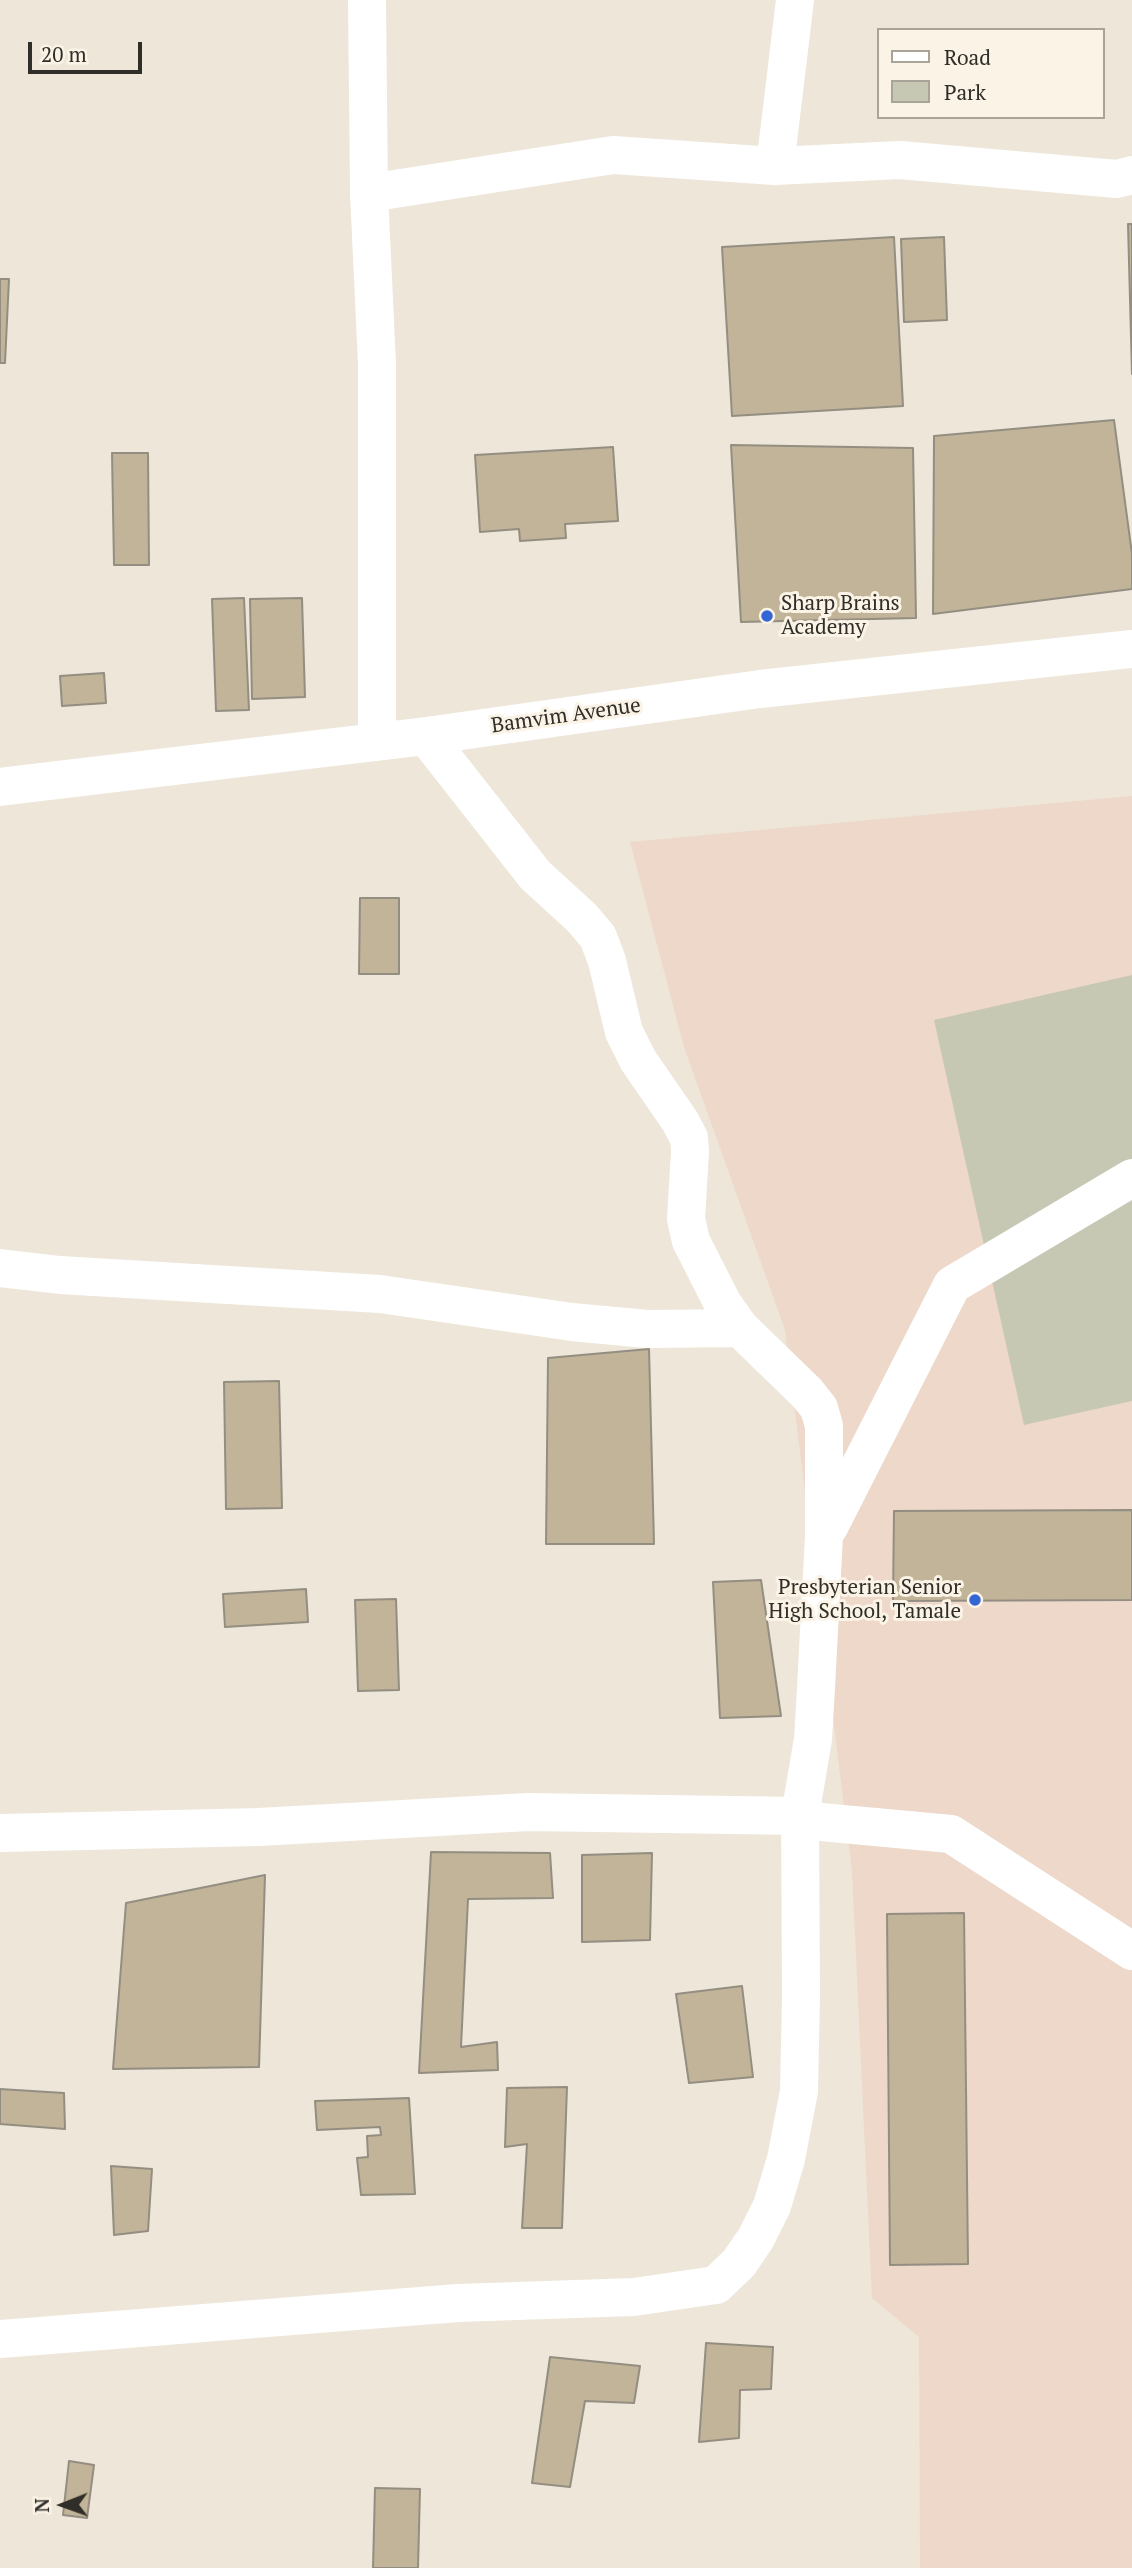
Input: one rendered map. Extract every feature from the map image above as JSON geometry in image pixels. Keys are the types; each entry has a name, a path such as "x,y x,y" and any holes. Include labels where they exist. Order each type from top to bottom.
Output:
{"street":[{"path":"368,0 369,194 377,365 377,742"},
{"path":"775,166 795,0"},
{"path":"369,194 613,155 775,166 900,160 1117,178 1132,174"},
{"name":"Bamvim Avenue","path":"0,788 426,736 760,689 1132,649"},
{"path":"0,2339 458,2303 634,2297 716,2285 739,2263 756,2238 772,2206 786,2159 799,2091 800,1816 813,1739 824,1536 824,1426 819,1408 740,1328 723,1304 691,1241 686,1219 689,1138 638,1060 624,1032 607,961 598,937 582,918 535,874 426,736"},
{"path":"824,1536 952,1285 1132,1178"},
{"path":"0,1268 60,1275 380,1294 572,1322 647,1329 740,1328"},
{"path":"0,1833 258,1827 528,1812 800,1816 821,1822 951,1834 1132,1951"}],"shaded area":[{"name":"Presbyterian Senior High School, Tamale","path":"1132,796 1132,2568 920,2568 919,2337 872,2298 852,1871 785,1330 684,1047 630,842"}],"green space":[{"path":"1132,975 1132,1401 1024,1425 934,1020"}],"building":[{"path":"1128,224 1132,224 1132,374"},
{"path":"894,237 903,406 732,416 722,247"},
{"path":"944,237 947,320 904,322 901,239"},
{"path":"0,279 9,279 5,363 0,363"},
{"path":"1114,420 1132,554 1132,589 933,614 934,436"},
{"path":"731,445 913,448 916,618 741,622"},
{"path":"613,447 618,521 565,524 566,538 520,541 519,529 480,532 475,455"},
{"path":"112,453 148,453 149,565 114,565"},
{"path":"244,598 249,710 216,711 212,599"},
{"path":"302,598 305,697 252,699 250,599"},
{"path":"104,673 106,703 62,706 60,676"},
{"path":"360,898 399,898 399,974 359,974"},
{"path":"649,1349 654,1544 546,1544 548,1358"},
{"path":"279,1381 282,1508 226,1509 224,1382"},
{"path":"1132,1510 1132,1600 893,1601 894,1511"},
{"path":"761,1580 781,1716 720,1718 713,1582"},
{"path":"306,1589 308,1622 225,1627 223,1594"},
{"path":"396,1599 399,1690 358,1691 355,1600"},
{"path":"431,1852 550,1853 553,1898 468,1899 461,2047 497,2042 498,2070 419,2073"},
{"path":"652,1853 650,1940 582,1942 582,1855"},
{"path":"265,1875 259,2067 113,2069 126,1903"},
{"path":"964,1913 968,2264 890,2265 887,1914"},
{"path":"742,1986 753,2077 689,2083 676,1994"},
{"path":"567,2087 562,2228 522,2228 527,2144 505,2147 507,2088"},
{"path":"0,2089 64,2093 65,2129 0,2124"},
{"path":"409,2098 415,2194 361,2195 357,2158 368,2157 367,2136 381,2135 380,2127 317,2130 315,2101"},
{"path":"111,2166 152,2169 148,2231 114,2235"},
{"path":"706,2343 773,2347 771,2389 740,2390 739,2438 699,2442"},
{"path":"550,2357 640,2366 634,2403 585,2401 570,2487 532,2483"},
{"path":"69,2461 94,2465 87,2518 63,2515"},
{"path":"375,2488 420,2489 418,2568 373,2568"}],"place":[{"name":"Sharp Brains Academy","path":"767,616"},
{"name":"Presbyterian Senior High School, Tamale","path":"975,1600"}]}
